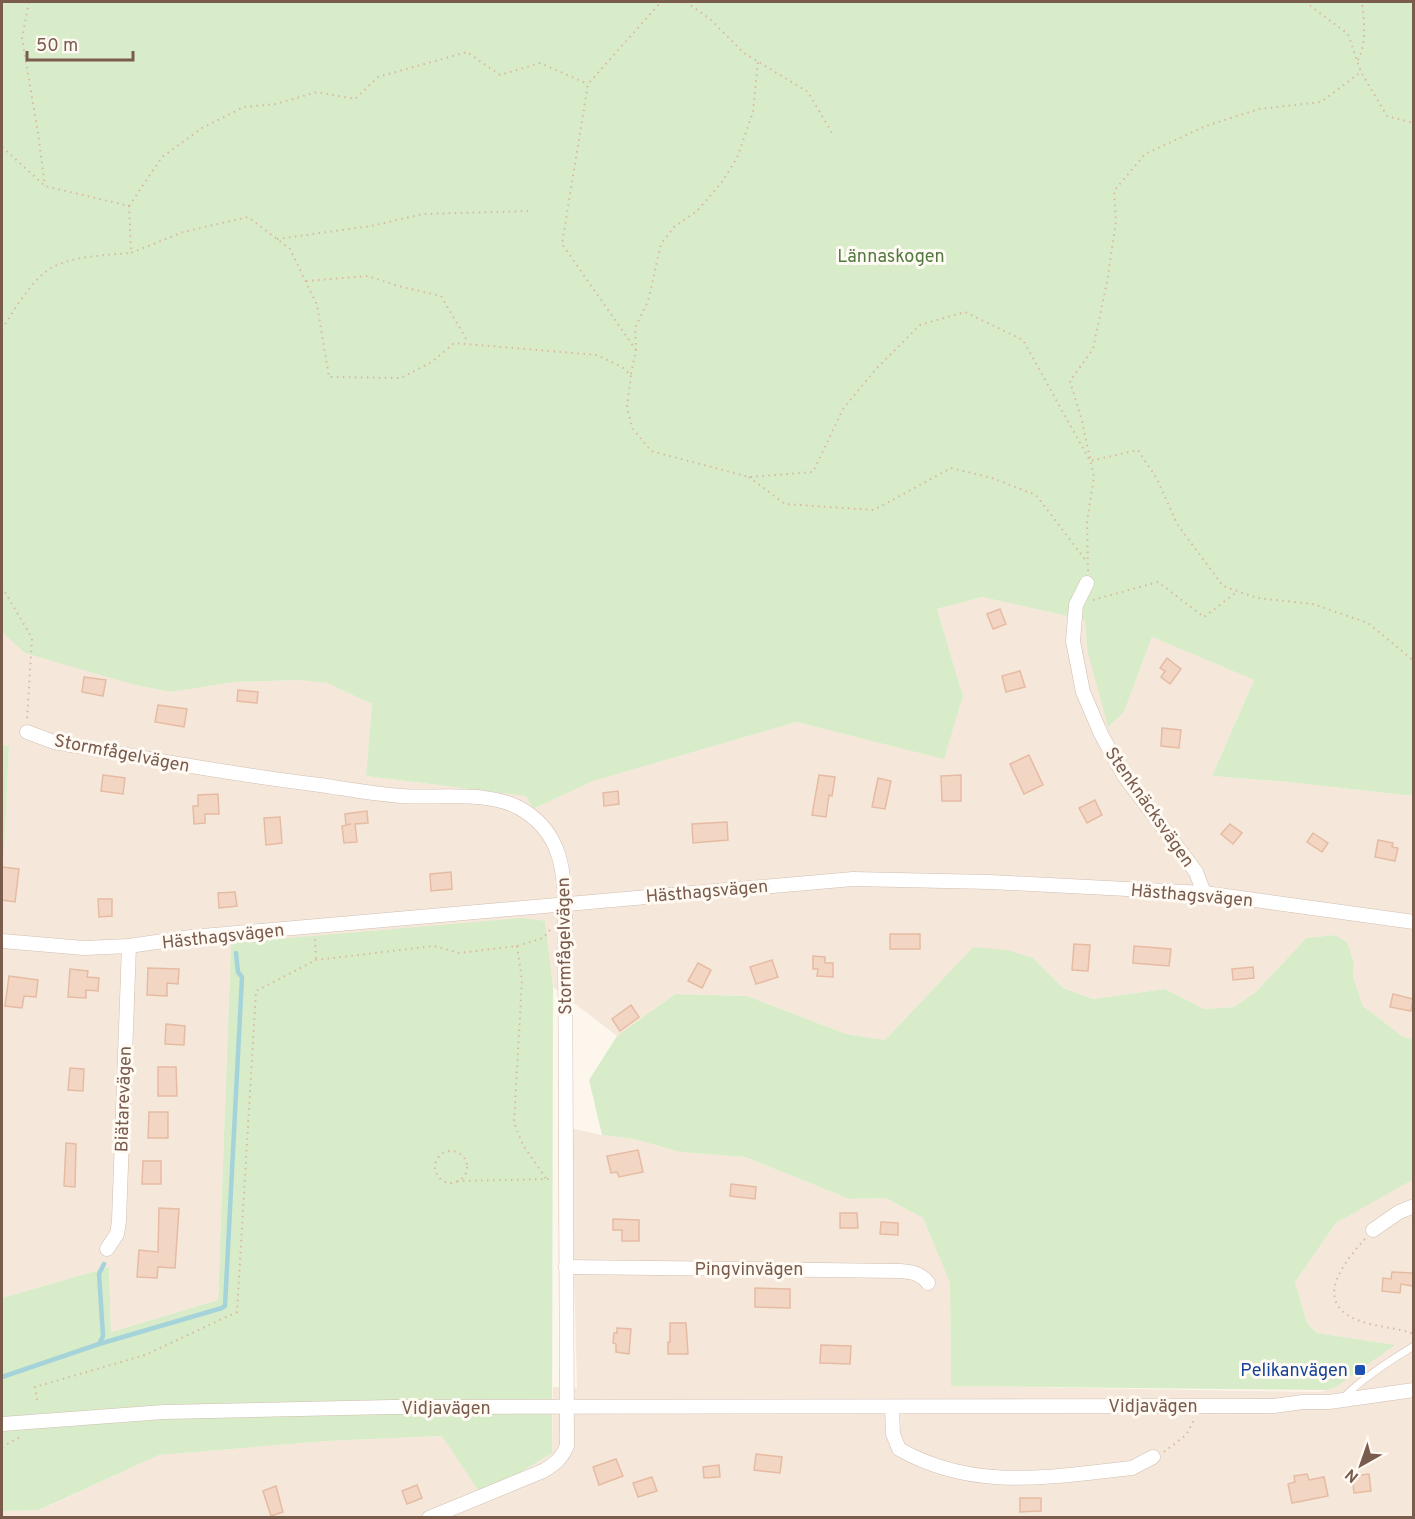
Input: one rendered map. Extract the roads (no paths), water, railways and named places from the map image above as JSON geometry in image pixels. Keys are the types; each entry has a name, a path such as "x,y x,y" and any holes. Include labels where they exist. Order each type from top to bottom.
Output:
{"street":[{"name":"Stenknäcksvägen","path":"1087,583 1076,605 1073,641 1083,692 1093,718 1123,774 1196,872 1204,893"},
{"name":"Stormfågelvägen","path":"27,732 54,742 302,783 402,796 491,798 507,802 525,811 538,821 558,849 562,864 565,904 567,1446 555,1464 543,1471 429,1518"},
{"name":"Hästhagsvägen","path":"2,941 84,948 129,946 191,937 853,879 990,882 1204,893 1413,922"},
{"name":"Biätarevägen","path":"107,1249 117,1234 119,1221 129,946"},
{"path":"1373,1230 1399,1212 1413,1206"},
{"name":"Pingvinvägen","path":"566,1267 900,1271 923,1276 927,1283"},
{"name":"Vidjavägen","path":"2,1424 164,1412 391,1407 1274,1406 1303,1402 1329,1402 1413,1390"},
{"path":"892,1407 893,1434 899,1449 934,1466 976,1476 1008,1479 1059,1477 1132,1468 1154,1458"}],"lane":[{"path":"1342,1400 1354,1387 1413,1346"}],"waterway":[{"path":"2,1377 99,1344 225,1306 242,977 238,972 236,953"},
{"path":"99,1344 103,1336 99,1274 104,1264"}],"place":[{"name":"Pelikanvägen","path":"1360,1370"}],"park label":[{"name":"Lännaskogen","path":"891,256"}]}
